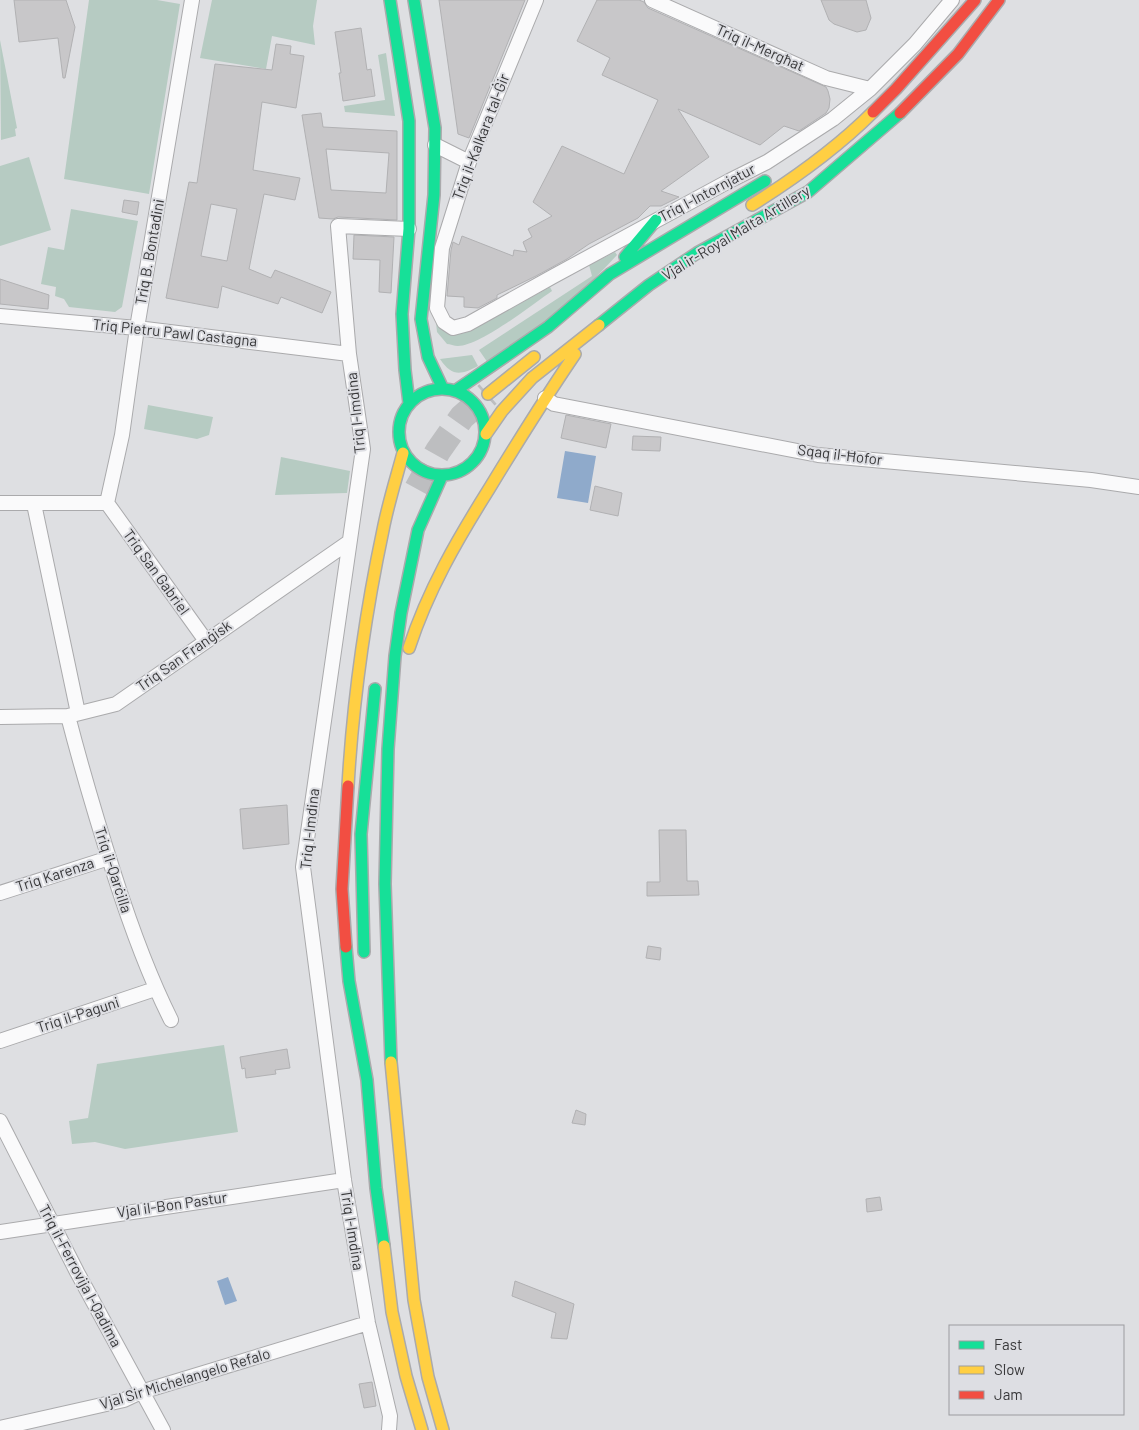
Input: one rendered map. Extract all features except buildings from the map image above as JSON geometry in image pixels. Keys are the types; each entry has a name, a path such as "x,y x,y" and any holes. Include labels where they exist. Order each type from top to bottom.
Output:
{"main road":[{"path":"390,0 409,121 409,228 402,321 409,403"},
{"path":"414,0 435,128 434,195 421,319 428,357 443,389"},
{"name":"Vjal ir-Royal Malta Artillery","path":"744,210 777,189 852,133 896,89 975,0"},
{"name":"Vjal ir-Royal Malta Artillery","path":"486,434 502,412 532,378 648,286 697,253 808,192 890,123 958,54 999,0"},
{"name":"Vjal ir-Royal Malta Artillery","path":"826,139 896,89"},
{"name":"Vjal ir-Royal Malta Artillery","path":"455,390 548,327 610,274 774,175"},
{"path":"610,274 656,220"},
{"path":"389,736 405,659 414,628 432,585 455,543 545,398 589,333"},
{"path":"488,394 543,350"},
{"path":"402,449 413,465 427,473 442,476 458,473 472,464 484,445 486,434 481,412 465,395 455,390 431,390 419,395 409,403"},
{"name":"Triq l-Imdina","path":"409,403 399,423 398,434 402,449 383,529 363,636 350,750 342,889 349,980 366,1080 376,1188 392,1312 406,1376 422,1430"},
{"path":"442,476 431,504 423,516 414,546 401,613 395,656 388,749 385,884 390,1049 414,1300 428,1377 443,1430"},
{"path":"364,962 361,834 376,680"},
{"name":"Triq l-Imdina","path":"365,1001 366,1080"},
{"path":"406,1376 408,1421"}],"street":[{"name":"Triq B. Bontadini","path":"107,504 122,435 137,328 192,0"},
{"name":"Triq il-Kalkara tal-Ġir","path":"437,308 442,248 469,162 536,0"},
{"name":"Triq il-Mergħat","path":"652,0 826,78 870,89"},
{"name":"Triq l-Intornjatur","path":"437,308 444,322 453,328 468,324 656,220 767,162 833,119 870,89 915,44 952,0"},
{"path":"435,146 469,162"},
{"name":"Triq l-Imdina","path":"389,1430 390,1416 368,1323 344,1180 303,867 363,449 349,354 338,226 409,228"},
{"name":"Triq Pietru Pawl Castagna","path":"0,316 137,328 349,354"},
{"name":"Sqaq il-Ħofor","path":"545,398 554,404 818,454 1139,486"},
{"path":"0,503 107,504"},
{"name":"Triq il-Qarċilla","path":"34,504 73,714 109,858 138,947 155,989 171,1020"},
{"name":"Triq San Gabriel","path":"107,504 206,641"},
{"name":"Triq San Franġisk","path":"0,717 73,714 116,704 349,542"},
{"name":"Triq Karenza","path":"0,893 109,858"},
{"name":"Triq il-Paguni","path":"0,1041 155,989"},
{"name":"Triq il-Ferrovija l-Qadima","path":"0,1121 141,1392 163,1430"},
{"name":"Vjal il-Bon Pastur","path":"0,1232 344,1180"},
{"name":"Vjal Sir Michelangelo Refalo","path":"0,1428 124,1400 141,1392 368,1323"}],"green space":[{"path":"89,0 157,0 180,4 149,194 64,179"},
{"path":"212,0 317,0 313,26 315,45 272,36 266,69 200,58"},
{"path":"0,40 17,128 15,129 16,136 1,140"},
{"path":"386,53 395,116 345,112 344,106 385,100 378,55"},
{"path":"29,157 51,230 0,246 0,166"},
{"path":"71,209 138,221 122,307 115,312 69,307 64,299 55,296 56,287 41,284 48,247 64,250"},
{"path":"615,252 617,255 572,299 523,339 488,363 479,350 592,276 589,265"},
{"path":"550,287 552,291 520,314 492,332 468,344 458,346 447,344 437,332 435,312 452,333 472,330"},
{"path":"472,355 478,366 457,373 444,365 440,359"},
{"path":"148,405 213,417 209,435 197,439 144,429"},
{"path":"281,457 350,471 347,493 275,495"},
{"path":"224,1045 238,1132 125,1149 95,1142 72,1144 69,1121 88,1118 97,1064"}],"water":[{"path":"565,451 596,456 588,503 557,498"},
{"path":"228,1277 237,1301 225,1305 217,1281"}],"tunnel":[{"path":"417,489 438,451 462,417 488,394"}],"traffic: fast":[{"path":"390,0 409,121 409,229 402,314 409,403"},
{"path":"414,0 435,128 434,195 421,319 428,357 443,389"},
{"path":"599,325 649,285 697,253 808,192 900,113"},
{"path":"455,391 548,327 610,274 765,181"},
{"path":"625,257 656,220"},
{"path":"434,389 450,389 459,392 473,401 482,415 485,432 482,449 473,463 459,472 450,475 434,475 418,468 406,456 399,440 399,424 406,408 418,396 434,389"},
{"path":"391,1062 385,884 388,749 395,656 401,613 418,530 442,476"},
{"path":"364,952 361,834 375,689"},
{"path":"346,947 349,981 367,1080 376,1188 384,1246"}],"traffic: slow":[{"path":"752,205 815,162 873,112"},
{"path":"486,434 502,411 532,378 599,325"},
{"path":"409,648 434,586 455,546 575,354"},
{"path":"488,394 534,357"},
{"path":"348,786 353,722 365,626 385,520 403,453"},
{"path":"391,1062 414,1300 428,1377 443,1430"},
{"path":"384,1246 392,1312 406,1376 422,1430"}],"traffic: jam":[{"path":"873,112 896,89 975,0"},
{"path":"900,113 958,54 999,0"},
{"path":"346,947 342,889 348,786"}]}
